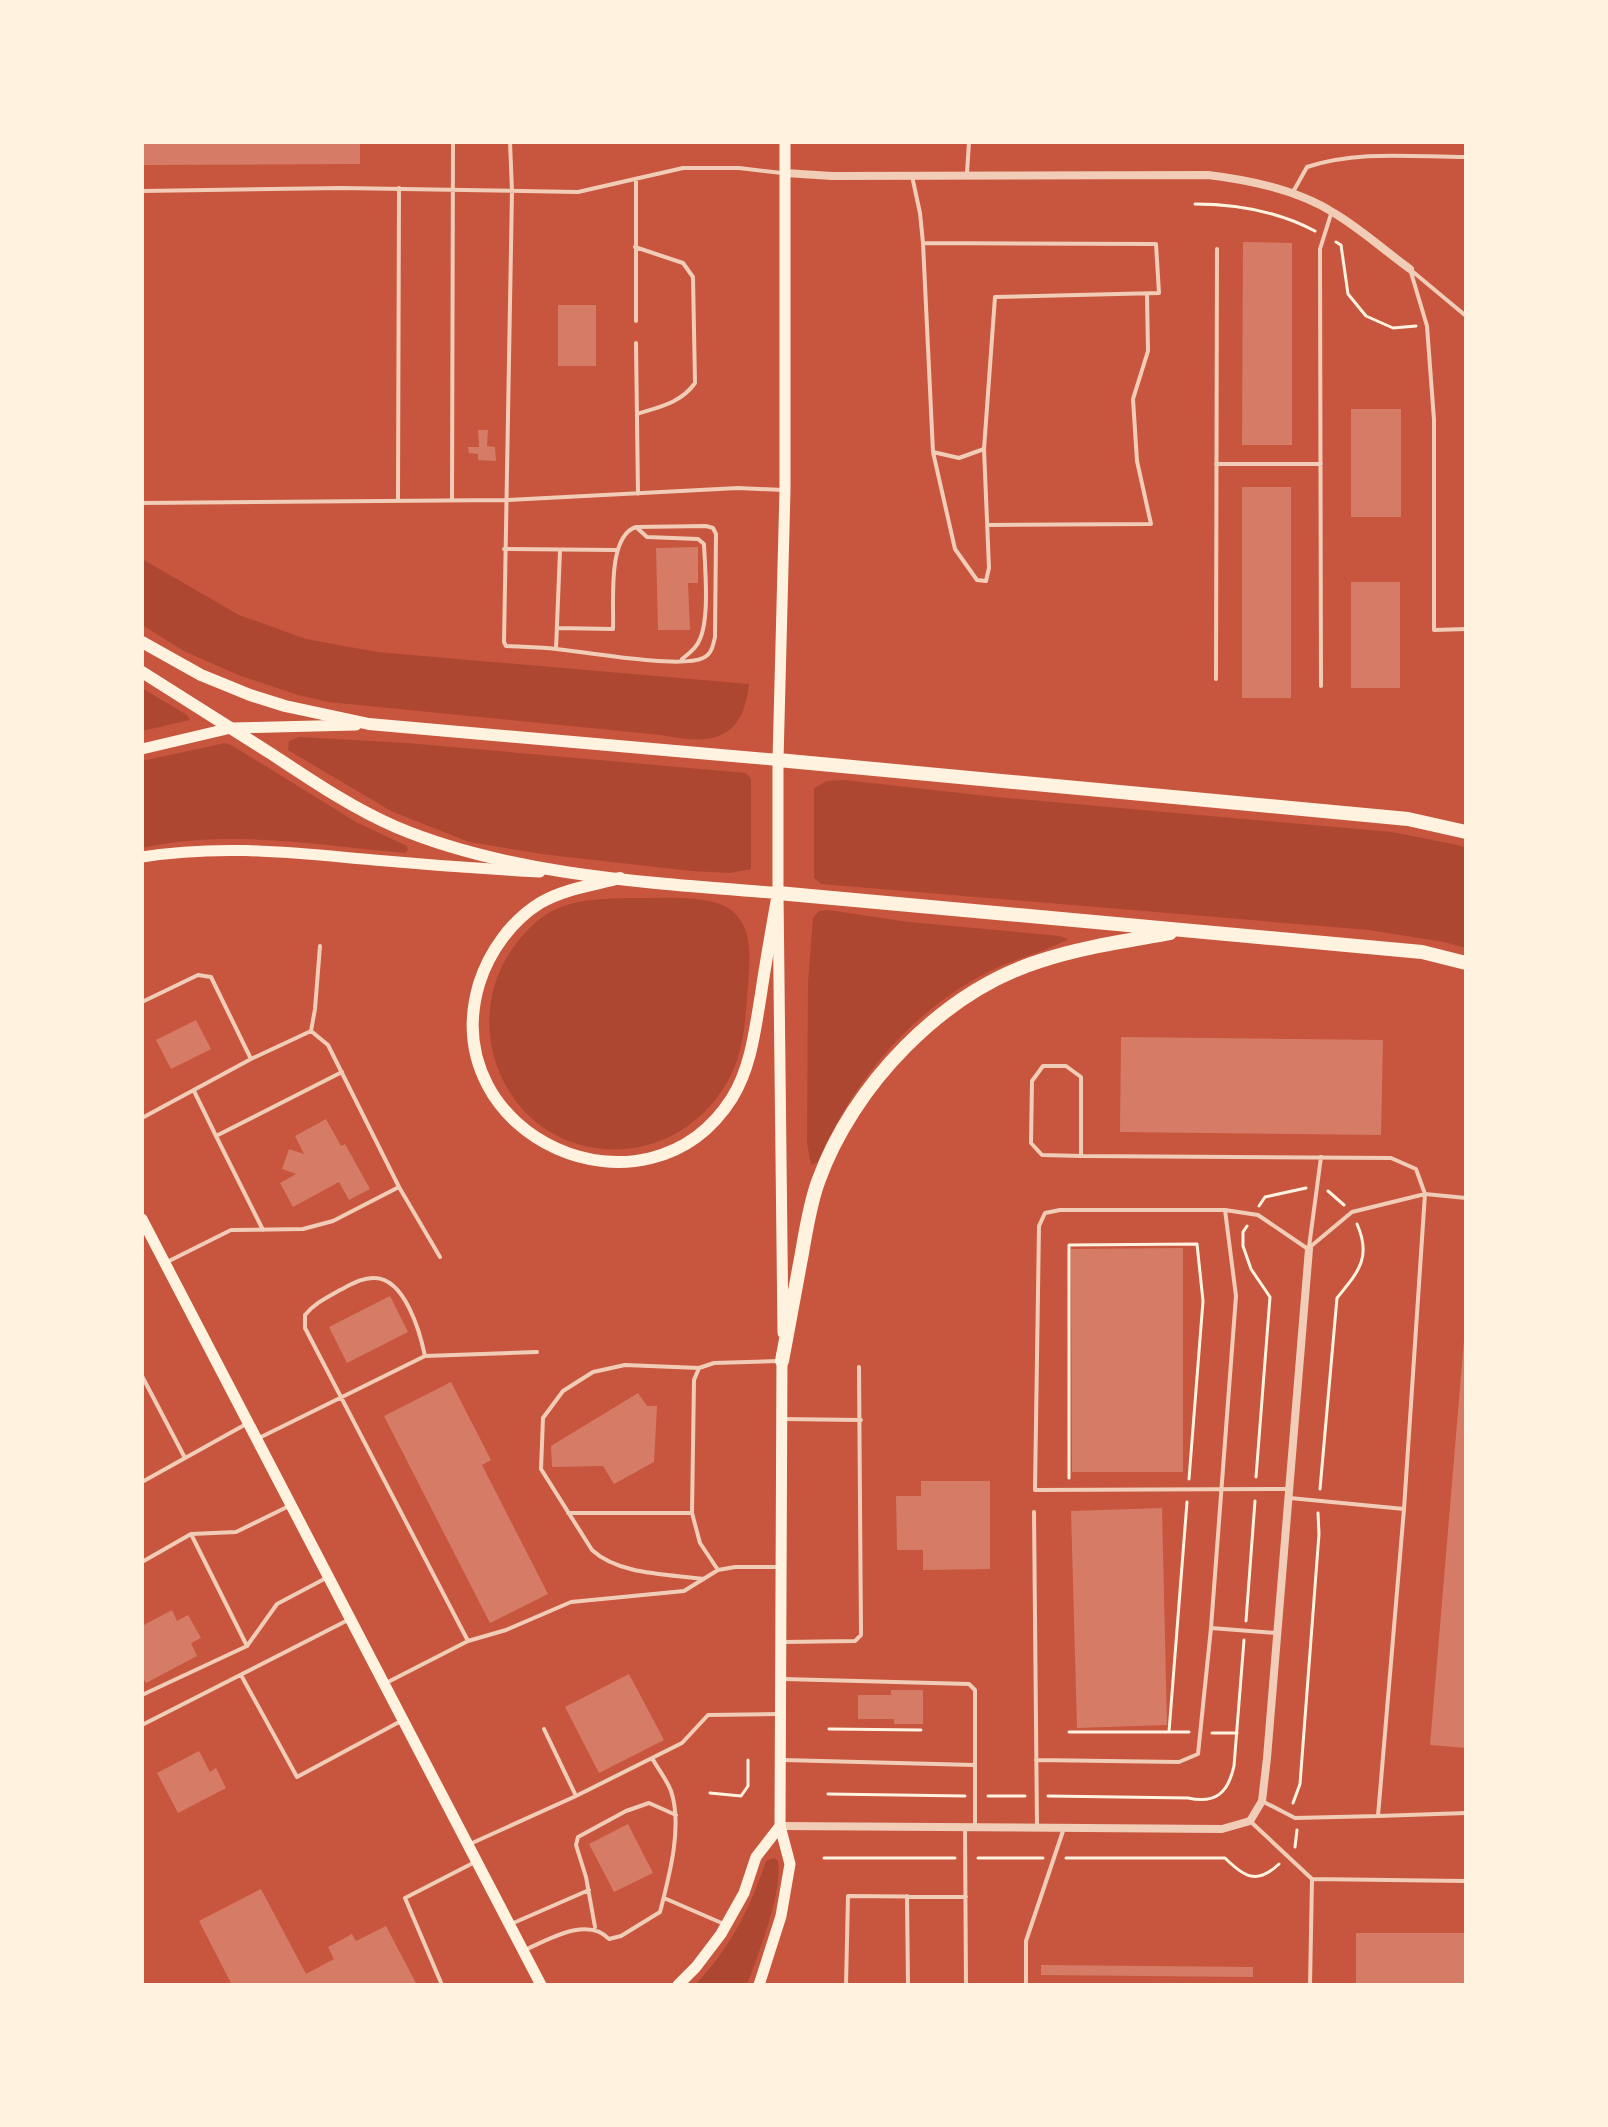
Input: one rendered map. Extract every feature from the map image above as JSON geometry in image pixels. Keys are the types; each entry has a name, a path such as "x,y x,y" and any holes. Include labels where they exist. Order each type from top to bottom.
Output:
{"highway":[{"path":"778,760 1408,819 1466,832"},
{"path":"778,893 1422,952 1466,963"},
{"path":"782,1361 818,1182 869,1090 905,1046 950,1007 1013,972 1088,947 1188,929"}],"main road":[{"path":"759,1985 781,1916 790,1864 780,1826 782,1361 778,760 785,490 785,142"},
{"path":"142,642 201,675 236,690 285,706 369,724"},
{"path":"142,672 335,795 395,827 461,850 563,873"},
{"path":"142,749 231,728 369,724 778,760"},
{"path":"142,857 193,850 238,849 563,873 778,893"},
{"path":"620,878 552,897 522,917 488,961 475,997 473,1019 475,1046 482,1071 494,1095 516,1123 538,1141 560,1151 603,1162 641,1159 674,1148 707,1127 732,1098 750,1053 778,893"},
{"path":"142,1219 541,1985"},
{"path":"678,1985 704,1958 727,1925 744,1893 756,1857 780,1826"}],"street":[{"path":"785,173 1208,175 1244,180 1332,212 1410,269"},
{"path":"780,1826 1222,1829 1250,1821 1262,1801 1309,1249"}],"lane":[{"path":"452,500 453,142"},
{"path":"510,142 512,191 504,549 506,646 556,649 597,656 680,661 702,659 713,647 717,615 716,534 713,528 706,526 636,527 622,535 616,550 613,629 557,628"},
{"path":"967,176 969,142"},
{"path":"1292,195 1307,167 1332,159 1357,156 1466,157"},
{"path":"142,191 399,188 578,192 683,168 739,168 785,173"},
{"path":"912,176 923,243 933,452 955,549 977,580 986,581 989,568 984,449 995,297 1159,293 1156,244 923,243"},
{"path":"636,181 636,321"},
{"path":"398,500 399,188"},
{"path":"1321,686 1320,249 1332,212"},
{"path":"635,247 683,263 693,277 695,383 687,395 637,414"},
{"path":"1216,679 1217,249"},
{"path":"1410,269 1466,316"},
{"path":"1410,269 1427,326 1434,420 1434,630 1466,629"},
{"path":"987,525 1151,524 1137,461 1133,399 1148,351 1147,293"},
{"path":"636,343 638,494"},
{"path":"933,452 959,458 984,449"},
{"path":"1216,464 1321,464"},
{"path":"142,503 507,500 738,488 785,490"},
{"path":"636,527 647,537 698,539 704,544 701,638 680,661"},
{"path":"504,549 616,550"},
{"path":"556,649 560,551"},
{"path":"311,1031 320,946"},
{"path":"142,1002 198,975 211,977 251,1059"},
{"path":"142,1118 251,1059 311,1031"},
{"path":"311,1031 328,1045 399,1187 440,1257"},
{"path":"1081,1156 1081,1077 1066,1066 1043,1066 1032,1081 1031,1143 1042,1155 1081,1156 1391,1158 1416,1169 1425,1194 1404,1509 1378,1816"},
{"path":"216,1136 342,1072"},
{"path":"194,1091 263,1230"},
{"path":"1309,1249 1321,1157"},
{"path":"165,1263 231,1230 303,1229 333,1221 399,1187"},
{"path":"1309,1249 1352,1212 1425,1194 1466,1198"},
{"path":"1309,1249 1254,1214 1225,1210 1060,1210 1045,1213 1039,1226 1035,1490 1256,1488 1319,1501 1404,1509"},
{"path":"1036,1760 1179,1762 1198,1754 1211,1628 1236,1296 1225,1210"},
{"path":"425,1356 418,1325 395,1286 375,1278 355,1283 313,1305 305,1315 305,1328 468,1641"},
{"path":"256,1439 425,1356 537,1352"},
{"path":"704,1579 619,1566 603,1560 592,1550 541,1469 543,1418 563,1391 593,1372 625,1365 699,1368 714,1363 782,1361"},
{"path":"781,1642 855,1641 861,1635 859,1367"},
{"path":"699,1368 694,1380 692,1513 700,1543 718,1570"},
{"path":"142,1376 185,1458"},
{"path":"782,1419 861,1420"},
{"path":"142,1482 248,1423"},
{"path":"142,1562 191,1534 236,1532 291,1505"},
{"path":"1034,1512 1037,1828"},
{"path":"568,1513 692,1513"},
{"path":"191,1534 247,1646"},
{"path":"384,1684 468,1641 506,1630 571,1602 684,1591 718,1570 781,1567"},
{"path":"142,1695 247,1646 277,1604 328,1577"},
{"path":"142,1725 350,1619"},
{"path":"1211,1628 1275,1633"},
{"path":"241,1675 297,1777 403,1720"},
{"path":"781,1679 969,1684 975,1690 975,1796 965,1858 966,1985"},
{"path":"468,1845 682,1743 708,1715 781,1714"},
{"path":"544,1729 576,1796"},
{"path":"523,1951 554,1936 591,1927 601,1930 609,1939 621,1936 660,1912 670,1872 676,1815 671,1790 652,1758"},
{"path":"781,1760 975,1765"},
{"path":"1262,1801 1295,1818 1466,1813"},
{"path":"596,1929 576,1845 578,1837 626,1811 649,1803 676,1815"},
{"path":"1250,1821 1312,1879 1466,1881"},
{"path":"1026,1985 1026,1941 1064,1828"},
{"path":"442,1985 405,1898 476,1861"},
{"path":"1310,1985 1312,1879"},
{"path":"509,1925 589,1890"},
{"path":"846,1985 848,1896 966,1897"},
{"path":"907,1896 908,1985"},
{"path":"664,1898 727,1925"}],"path":[{"path":"1195,204 1225,204 1268,212 1324,236 1341,245 1348,294 1366,316 1393,328 1427,326"},
{"path":"824,1858 1225,1858 1239,1872 1256,1878 1268,1874 1295,1847 1293,1802 1300,1784 1319,1501 1337,1298 1356,1274 1364,1256 1364,1240 1352,1212 1327,1190 1303,1187 1265,1197 1243,1232 1243,1246 1251,1269 1270,1297 1237,1733 1230,1783 1220,1794 1203,1801 1188,1798 828,1794"},
{"path":"1069,1490 1069,1245 1197,1244 1203,1301 1169,1732"},
{"path":"829,1729 921,1730"},
{"path":"1069,1732 1237,1733"},
{"path":"710,1793 741,1796 748,1786 748,1760"}],"shaded area":[{"path":"142,559 239,615 306,639 377,652 749,684 746,703 740,718 731,728 709,739 695,739 328,702 298,695 238,675 184,651 142,625"},
{"path":"142,688 187,715 190,720 142,731"},
{"path":"299,737 407,743 746,773 751,779 751,869 730,873 691,871 541,854 469,842 391,811 288,750 289,741"},
{"path":"225,743 356,822 407,846 408,850 405,853 240,839 174,842 142,848 142,761"},
{"path":"844,780 996,797 1392,832 1458,845 1466,848 1466,948 1369,930 821,884 814,878 814,788 827,781"},
{"path":"627,898 706,900 728,908 736,915 748,943 746,1015 736,1063 715,1100 701,1115 685,1128 647,1145 604,1149 569,1141 540,1125 516,1102 500,1074 491,1042 490,1009 498,976 515,945 540,919 578,902"},
{"path":"819,911 1068,939 988,972 933,1007 886,1052 866,1077 818,1162 811,1165 807,1143 808,982 813,918"},
{"path":"774,1858 778,1861 777,1890 747,1985 695,1985 729,1942 746,1911 766,1861"}],"building":[{"path":"142,142 360,142 360,164 142,165"},
{"path":"1243,242 1292,243 1292,445 1242,445"},
{"path":"558,305 596,305 596,366 558,366"},
{"path":"1351,409 1401,409 1401,517 1351,517"},
{"path":"478,430 488,430 487,446 495,447 496,461 478,460 478,454 469,453 468,447 479,447"},
{"path":"1242,487 1291,487 1291,698 1242,698"},
{"path":"698,547 698,583 688,583 690,630 658,630 656,548"},
{"path":"1351,582 1400,582 1400,688 1351,688"},
{"path":"196,1020 211,1049 171,1069 156,1040"},
{"path":"1121,1037 1383,1040 1381,1135 1120,1132"},
{"path":"326,1119 341,1146 345,1144 370,1189 349,1200 339,1182 293,1207 280,1183 296,1174 282,1169 289,1149 304,1154 295,1136"},
{"path":"1183,1248 1183,1472 1072,1472 1071,1249"},
{"path":"390,1296 408,1332 347,1363 329,1327"},
{"path":"1466,1340 1466,1748 1430,1745"},
{"path":"451,1382 491,1460 482,1465 548,1594 490,1623 384,1416"},
{"path":"638,1393 647,1406 657,1406 654,1462 614,1484 603,1466 552,1467 551,1446"},
{"path":"921,1481 990,1481 990,1569 923,1570 923,1550 897,1550 896,1496 921,1496"},
{"path":"1162,1508 1167,1725 1077,1728 1071,1511"},
{"path":"172,1610 177,1621 188,1615 201,1638 191,1643 197,1656 146,1683 142,1676 142,1626"},
{"path":"629,1674 664,1740 599,1773 565,1707"},
{"path":"891,1690 923,1690 923,1724 894,1724 894,1719 858,1719 858,1695 891,1695"},
{"path":"199,1751 210,1772 216,1768 226,1788 178,1813 157,1773"},
{"path":"628,1824 653,1873 614,1892 589,1844"},
{"path":"261,1889 306,1974 334,1959 328,1947 352,1934 356,1941 386,1926 417,1985 232,1985 199,1921"},
{"path":"1356,1933 1466,1933 1466,1985 1356,1985"},
{"path":"1041,1965 1253,1967 1253,1977 1041,1975"}]}
